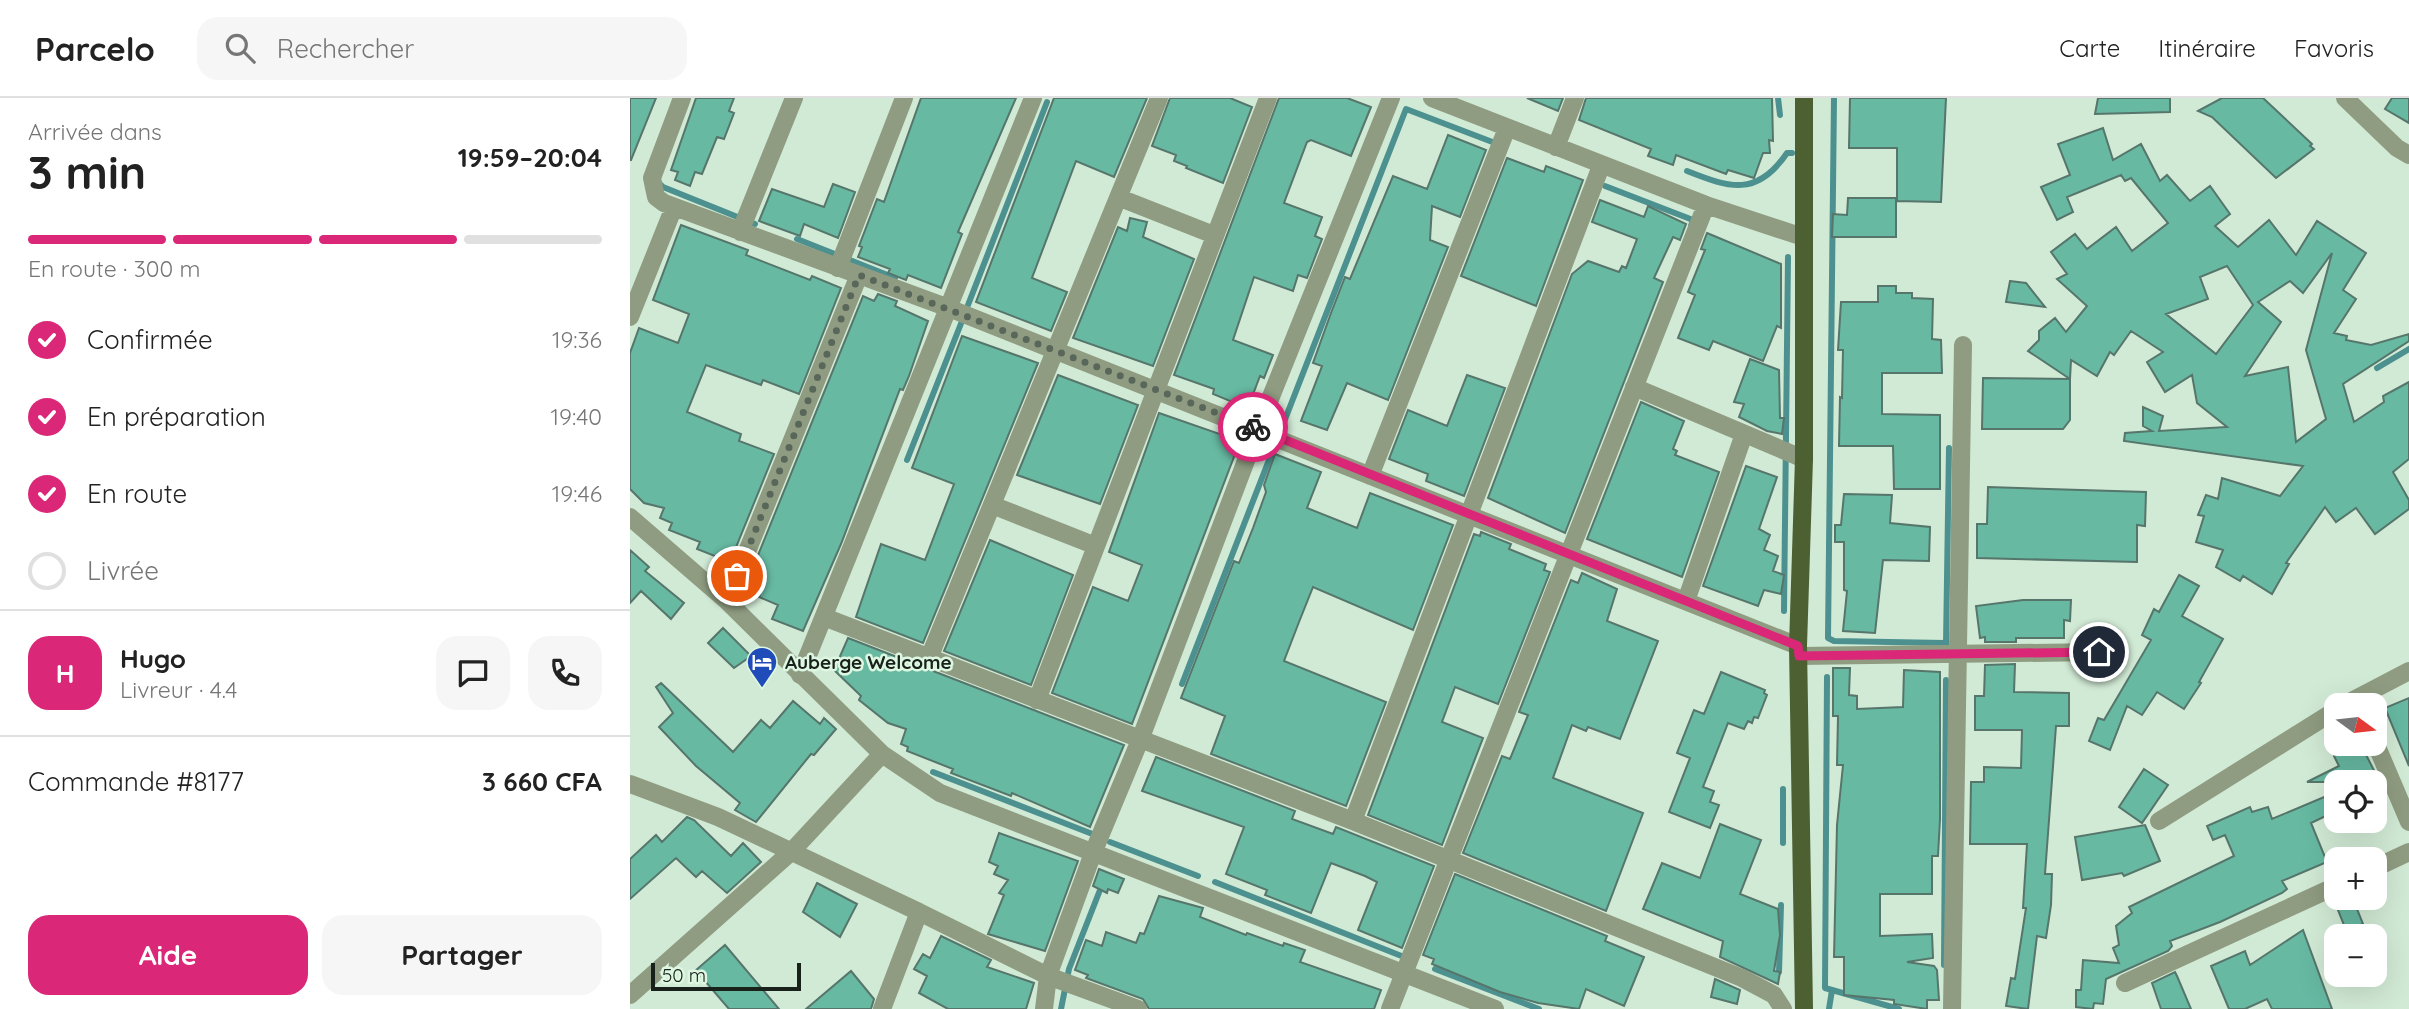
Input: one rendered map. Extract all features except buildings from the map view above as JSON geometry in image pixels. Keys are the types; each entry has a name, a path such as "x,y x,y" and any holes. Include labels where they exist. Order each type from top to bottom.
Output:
{"main road":[{"path":"1804,98 1804,459 1799,651 1804,1009"}],"street":[{"path":"682,98 652,178 656,197 674,207 946,307 1258,429 1470,517 1686,601 1799,651 1958,655 2099,652"},
{"path":"740,232 794,98"},
{"path":"838,268 904,98"},
{"path":"800,676 1032,98"},
{"path":"929,658 1159,98"},
{"path":"1037,700 1268,98"},
{"path":"1044,1009 1048,976 1093,853 1140,740 1258,429 1391,98"},
{"path":"1433,98 1601,166 1803,237"},
{"path":"1556,147 1575,98"},
{"path":"2345,98 2397,148 2409,155"},
{"path":"1370,476 1507,128"},
{"path":"1353,821 1601,166"},
{"path":"1120,198 1214,235"},
{"path":"1390,1009 1451,860 1706,205"},
{"path":"630,317 674,207"},
{"path":"727,601 859,275"},
{"path":"1952,1009 1963,345"},
{"path":"1634,387 1804,459"},
{"path":"1686,601 1744,434"},
{"path":"992,505 1096,546"},
{"path":"630,517 727,601 882,754 940,793 1495,1009"},
{"path":"824,617 1353,821 1742,978 1774,995 1783,1009"},
{"path":"2370,693 2409,671"},
{"path":"2160,821 2324,718"},
{"path":"630,995 792,852 882,754"},
{"path":"2381,756 2409,822"},
{"path":"630,784 718,817 1048,976 1138,1009"},
{"path":"2387,862 2409,852"},
{"path":"2125,983 2324,892"},
{"path":"882,1009 919,912"}],"waterway":[{"path":"1778,98 1780,115"},
{"path":"1834,98 1828,638 1834,641 1945,643"},
{"path":"968,305 1047,102"},
{"path":"1284,422 1406,109 1495,143"},
{"path":"1687,171 1717,182 1742,185 1754,183 1765,177 1787,153 1792,153"},
{"path":"658,182 663,187 755,224"},
{"path":"1605,186 1693,220 1691,226"},
{"path":"797,239 895,278"},
{"path":"1784,611 1788,257"},
{"path":"907,460 964,316"},
{"path":"2377,368 2409,349"},
{"path":"1182,684 1274,447"},
{"path":"1946,644 1949,448"},
{"path":"1827,677 1825,988 1899,1009"},
{"path":"1944,965 1946,680"},
{"path":"933,772 1095,835"},
{"path":"1783,789 1783,843"},
{"path":"1110,842 1198,876"},
{"path":"1215,882 1404,957"},
{"path":"1061,1009 1069,969 1100,890"},
{"path":"1779,972 1781,905"},
{"path":"1435,969 1539,1009"},
{"path":"1829,1009 1832,990"}],"way so far":[{"path":"737,576 859,275 1253,427"}],"place":[{"name":"Auberge Welcome","path":"762,689"}],"route":[{"path":"1253,427 1470,517 1798,646 1799,656 2099,652"}]}
